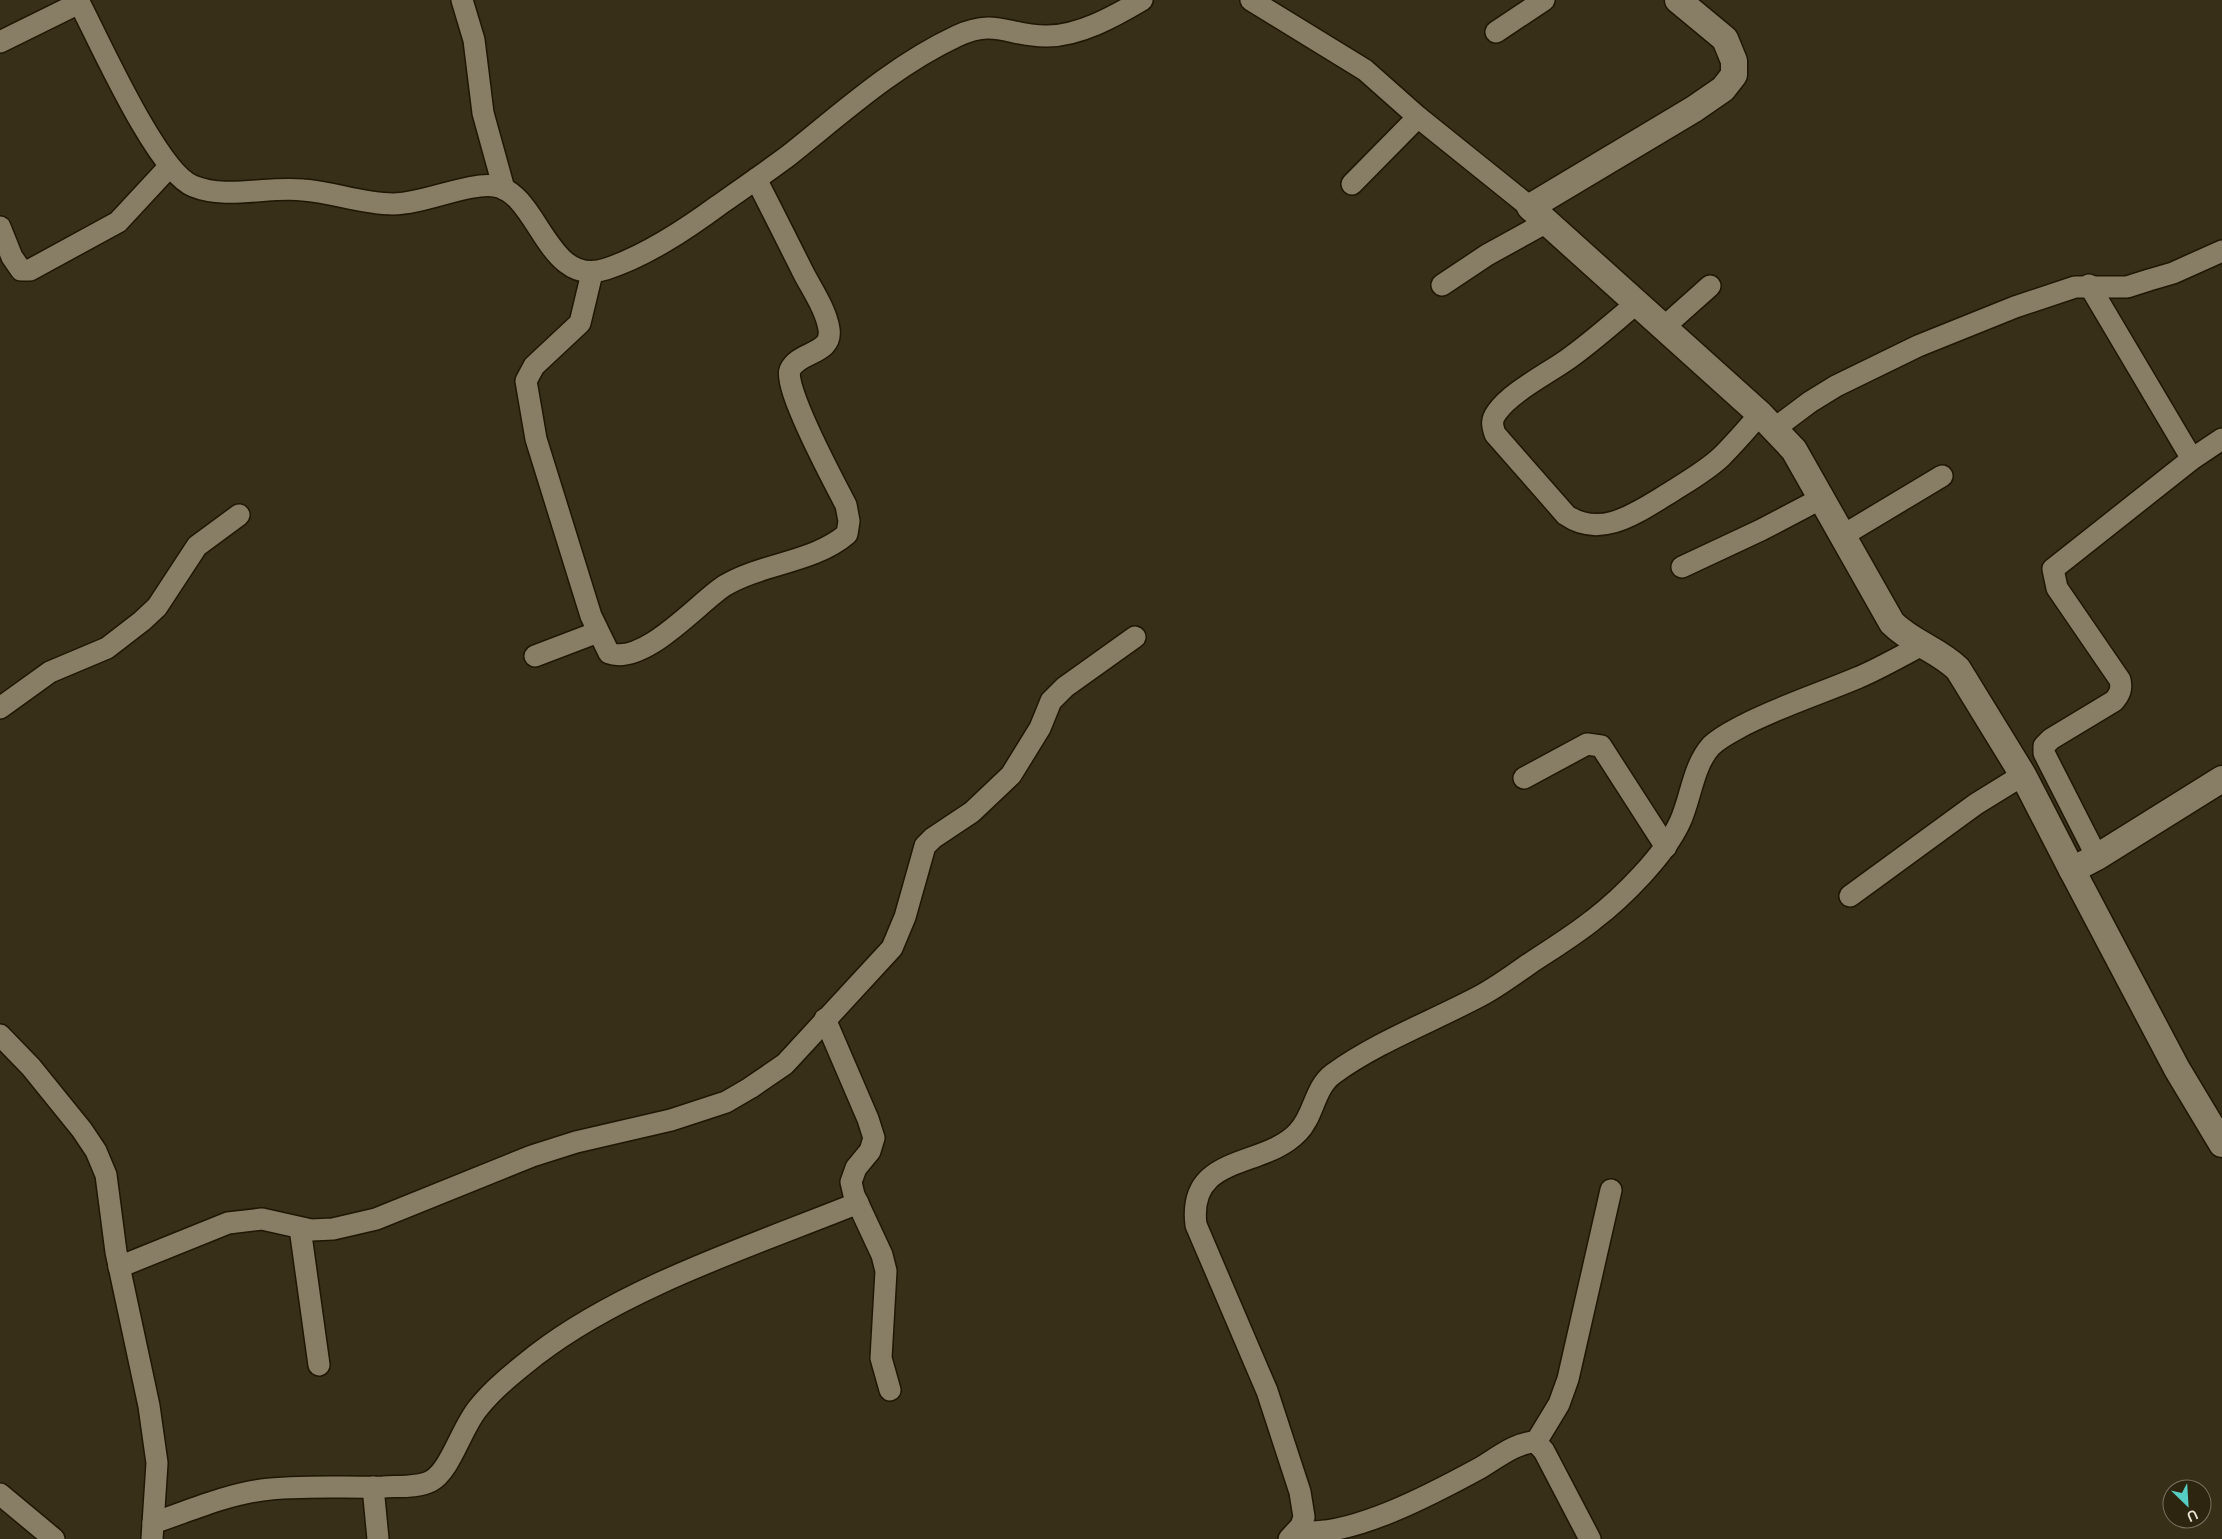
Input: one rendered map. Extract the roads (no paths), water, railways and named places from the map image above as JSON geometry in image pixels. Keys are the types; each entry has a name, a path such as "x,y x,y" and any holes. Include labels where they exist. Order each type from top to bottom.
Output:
{"street":[{"path":"462,0 474,40 484,120 504,189"},
{"path":"0,42 79,1 133,108 169,167 192,186 241,192 302,189 393,204 418,202 485,186 494,186 512,194 523,206 556,252 570,265 585,273 592,273 606,270 639,255 692,225 756,179 869,90 918,57 959,35 990,26 1024,35 1056,36 1104,20 1142,0"},
{"path":"1251,0 1365,70 1418,117 1537,215 1664,327 1767,421 1794,450 1892,623 1905,636 1947,658 1958,670 2023,775 2177,1069 2222,1144"},
{"path":"1496,32 1544,0"},
{"path":"1442,285 1487,255 1537,215 1722,89 1734,74 1734,61 1725,39 1678,0"},
{"path":"1352,184 1418,117"},
{"path":"0,227 16,266 21,270 30,270 118,222 169,167"},
{"path":"592,273 580,323 534,366 526,381 536,439 591,616 608,653 614,655 636,649 666,635 723,587 737,579 826,548 847,534 849,521 846,505 796,402 789,383 789,372 793,365 824,346 829,338 829,329 816,296 756,179"},
{"path":"1637,304 1570,357 1498,410 1492,424 1494,434 1566,515 1579,523 1591,525 1622,520 1644,509 1712,465 1767,421 1810,402 1836,386 1918,346 2048,295 2089,285 2127,286 2173,273 2222,251"},
{"path":"2089,285 2192,459"},
{"path":"1664,327 1710,286"},
{"path":"2097,857 2044,753 2044,746 2051,739 2114,701 2119,695 2121,688 2120,680 2057,588 2054,569 2192,459 2222,439"},
{"path":"1842,536 1942,476"},
{"path":"1682,567 1761,530 1822,498"},
{"path":"0,708 50,672 107,648 137,626 158,607 197,546 239,515"},
{"path":"535,656 598,632"},
{"path":"119,1267 228,1223 262,1219 300,1228 333,1229 376,1219 532,1156 576,1142 671,1120 726,1102 763,1080 785,1064 892,948 905,916 925,846 933,838 972,812 1011,775 1040,728 1051,701 1064,687 1135,637"},
{"path":"1294,1535 1304,1517 1300,1492 1267,1391 1196,1224 1196,1197 1208,1180 1216,1173 1283,1143 1298,1133 1322,1086 1331,1075 1368,1052 1482,995 1570,937 1613,904 1666,847 1689,802 1701,762 1713,744 1770,712 1859,677 1922,645"},
{"path":"1524,778 1587,744 1601,746 1666,847"},
{"path":"1850,896 1976,804 2023,775"},
{"path":"2072,870 2097,857 2222,779"},
{"path":"825,1019 868,1119 874,1138 870,1151 852,1174 851,1182 858,1203 882,1255 886,1271 881,1358 890,1390"},
{"path":"3,1042 47,1086 96,1151 106,1175 119,1267 149,1406 157,1463 153,1531 235,1495 261,1490 299,1487 373,1487 423,1484 438,1476 446,1466 462,1433 479,1407 536,1355 580,1326 663,1283 858,1203"},
{"path":"1294,1535 1323,1534 1359,1525 1446,1487 1518,1446 1536,1442 1559,1404 1568,1379 1611,1190"},
{"path":"300,1228 319,1365"},
{"path":"1536,1442 1544,1451 1590,1539"},
{"path":"373,1487 378,1539"},
{"path":"0,1494 54,1539"}]}
